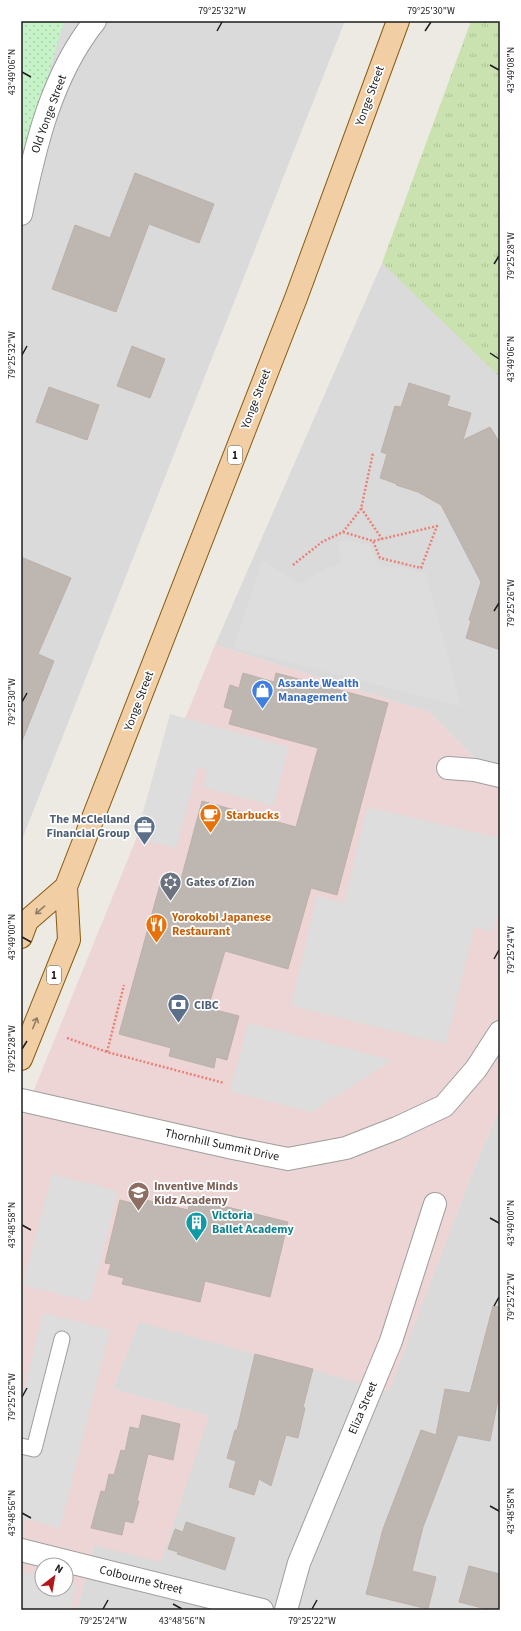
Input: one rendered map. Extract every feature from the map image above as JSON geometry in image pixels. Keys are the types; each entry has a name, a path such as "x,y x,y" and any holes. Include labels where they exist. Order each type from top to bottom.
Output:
{"main road":[{"name":"Yonge Street","path":"21,1059 69,940 66,887 296,298 398,21"},
{"name":"Yonge Street","path":"21,937 27,921 66,887"}],"street":[{"name":"Old Yonge Street","path":"21,214 31,166 42,126 70,59 95,21"},
{"path":"448,768 474,770 500,776"},
{"name":"Thornhill Summit Drive","path":"21,1100 288,1159 346,1148 397,1128 444,1106 476,1069 500,1032"},
{"name":"Eliza Street","path":"286,1610 299,1563 391,1342 435,1204"},
{"name":"Colbourne Street","path":"21,1550 262,1610"}],"lane":[{"path":"21,1446 34,1449 62,1339"}],"path":[{"path":"293,565 322,542 343,532 361,508 373,453"},
{"path":"361,508 382,539"},
{"path":"343,532 373,542 437,526 421,568 380,558 373,542"},
{"path":"107,1052 124,985"},
{"path":"67,1038 107,1052 224,1083"}],"shaded area":[{"path":"21,21 345,21 21,842"},
{"path":"382,263 500,357 500,784 429,712 215,645"},
{"path":"351,540 370,546 379,566 407,568 426,573 461,706 233,648 262,560 300,584 324,569 342,564 337,542"},
{"path":"215,645 429,712 500,784 500,1107 471,1176 389,1391 139,1322 113,1389 209,1416 161,1562 94,1545 77,1610 21,1610 21,1122"},
{"path":"170,714 289,747 273,806 203,787 207,770 198,767 176,848 136,838"},
{"path":"367,807 500,838 500,900 493,932 474,927 446,1044 291,1006 317,896 344,903"},
{"path":"248,1023 393,1060 312,1112 230,1092"},
{"path":"500,1107 500,1610 77,1610 94,1545 209,1416 113,1389 139,1321 389,1390 471,1176"},
{"path":"52,1174 118,1191 90,1302 23,1285"},
{"path":"43,1313 110,1330 60,1528 21,1518 21,1461 27,1438 21,1436 21,1402"},
{"path":"21,1571 34,1575 34,1597 74,1597 70,1610 21,1610"},
{"path":"74,1585 77,1586 74,1596"}],"green space":[{"path":"21,21 64,21 21,168"},
{"path":"471,21 500,21 500,377 382,263"}],"building":[{"path":"135,173 214,204 199,243 149,224 116,312 52,289 75,225 110,238"},
{"path":"132,346 165,359 150,398 117,386"},
{"path":"409,383 450,396 447,406 471,413 463,440 490,427 500,443 500,650 466,638 471,621 469,620 481,582 441,505 418,492 380,478 387,454 381,452 395,406 401,407"},
{"path":"49,387 99,405 87,440 36,422"},
{"path":"21,557 71,578 38,654 54,661 22,741"},
{"path":"243,673 274,682 276,673 388,703 337,895 311,888 288,969 225,951 208,1008 239,1016 227,1060 216,1057 214,1068 169,1056 171,1048 119,1034 162,877 180,883 202,801 296,827 318,748 229,724 233,710 224,707 230,685 239,688"},
{"name":"Victoria Ballet Academy","path":"133,1197 188,1210 191,1198 288,1222 270,1297 205,1281 200,1302 122,1284 124,1278 108,1274 111,1264 105,1263 120,1200 132,1203"},
{"path":"493,1306 500,1307 500,1389 490,1441 458,1435 423,1527 412,1571 436,1577 428,1609 366,1594 383,1529 421,1430 436,1435 445,1389 470,1393"},
{"path":"255,1354 313,1369 303,1407 305,1408 298,1438 286,1435 271,1486 259,1479 254,1495 229,1487 236,1461 227,1458 235,1430 237,1430"},
{"path":"142,1415 180,1424 173,1460 148,1454 133,1523 125,1521 122,1535 91,1528 101,1491 105,1492 109,1474 114,1475 121,1450 125,1451 130,1427 139,1429"},
{"path":"186,1522 235,1538 225,1570 177,1554 178,1552 168,1549 175,1529 183,1532"},
{"path":"469,1566 500,1574 500,1610 490,1610 459,1602"}],"place":[{"name":"Assante Wealth Management","path":"263,710"},
{"name":"Starbucks","path":"211,834"},
{"name":"The McClelland Financial Group","path":"145,846"},
{"name":"Gates of Zion","path":"171,902"},
{"name":"Yorokobi Japanese Restaurant","path":"157,944"},
{"name":"CIBC","path":"179,1024"},
{"name":"Inventive Minds Kidz Academy","path":"138,1212"},
{"name":"Victoria Ballet Academy","path":"196,1242"}]}
